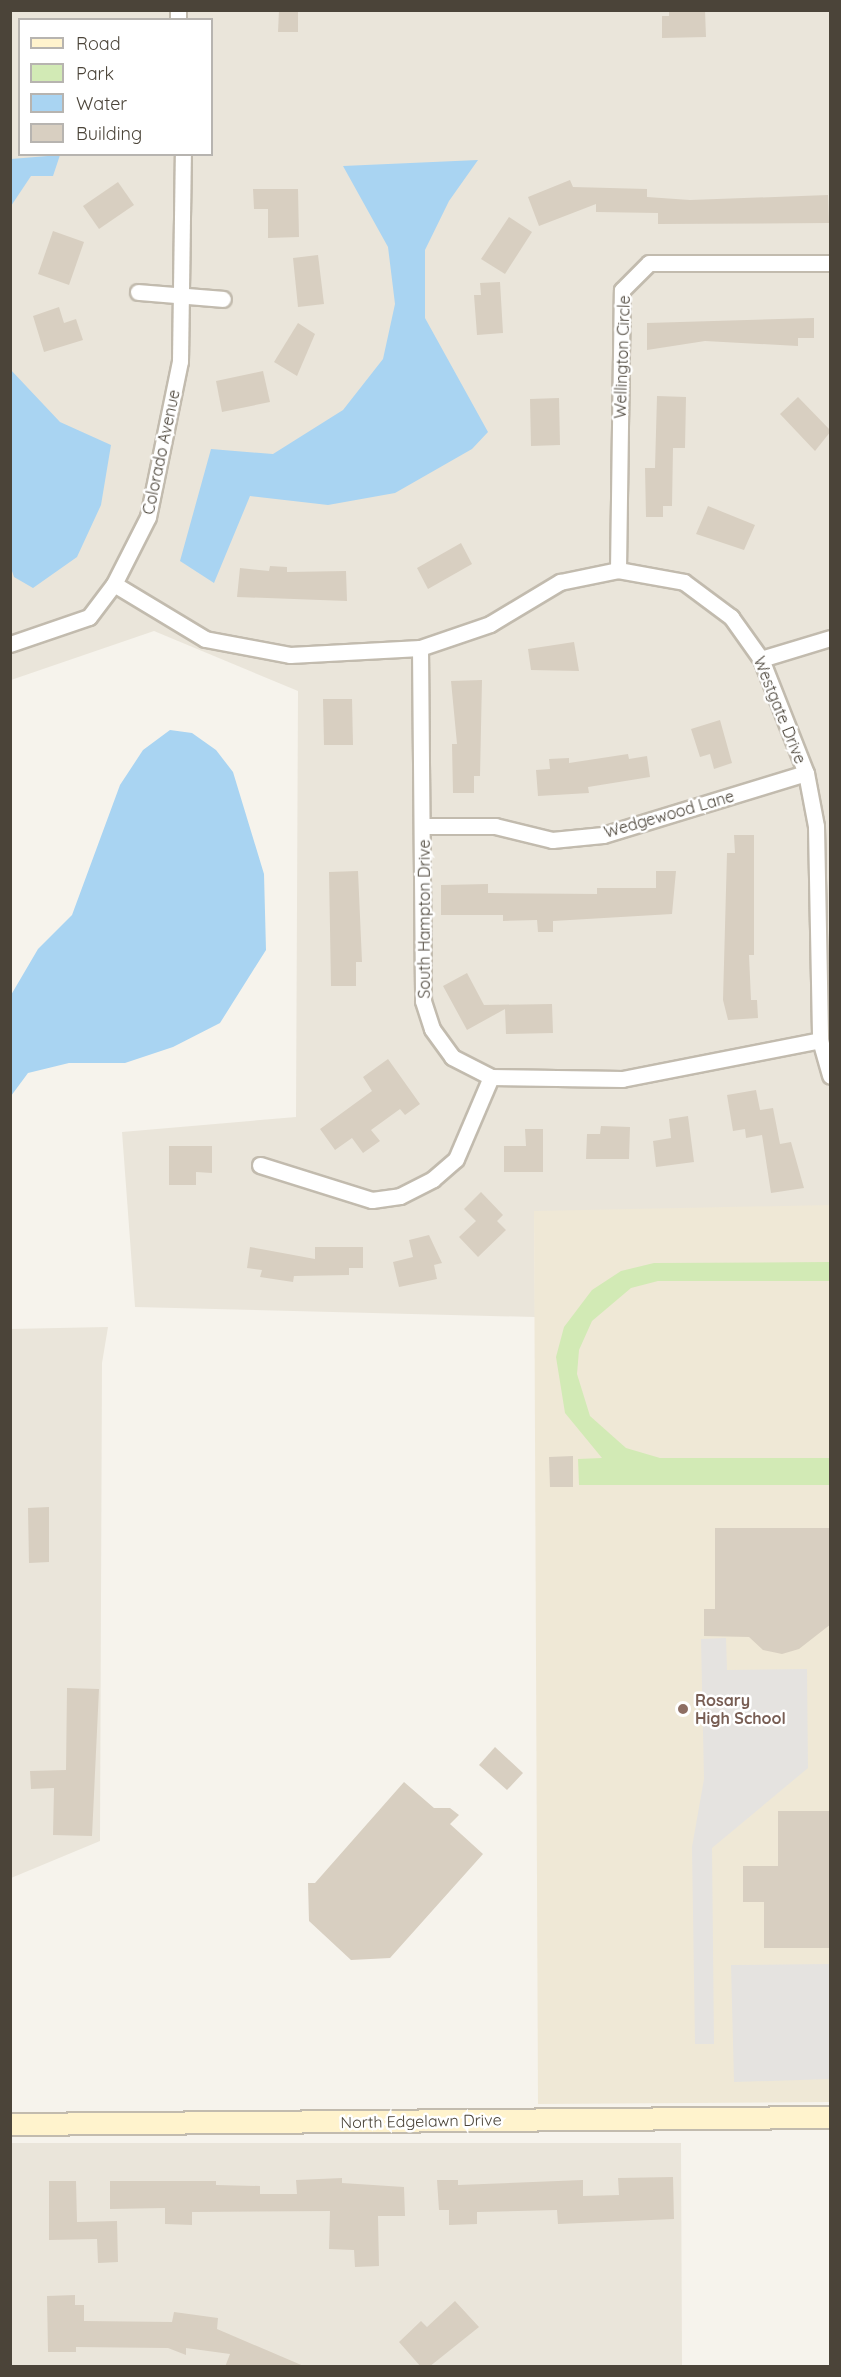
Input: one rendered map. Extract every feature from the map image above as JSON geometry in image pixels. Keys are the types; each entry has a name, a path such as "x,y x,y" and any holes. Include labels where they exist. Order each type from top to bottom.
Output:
{"street":[{"name":"Colorado Avenue","path":"10,644 89,617 114,584 148,518 180,361 184,296 183,156"},
{"name":"Wellington Circle","path":"618,570 622,290 649,263 831,263"},
{"path":"138,292 223,299"},
{"name":"Westgate Drive","path":"114,584 205,639 290,655 420,648 490,624 560,582 618,570 684,582 730,617 762,659 806,773 816,826 823,939 820,1040 831,1076"},
{"path":"762,659 831,638"},
{"name":"South Hampton Drive","path":"420,648 423,1001 432,1029 452,1057 491,1077 622,1079 820,1040"},
{"name":"Wedgewood Lane","path":"423,826 495,826 552,840 603,835 806,773"},
{"path":"260,1165 372,1200 400,1196 434,1179 456,1159 491,1077"},
{"name":"North Edgelawn Drive","path":"10,2124 831,2117"}],"shaded area":[{"path":"10,11 830,11 830,1210 534,1212 535,1317 135,1307 122,1132 296,1117 298,691 154,631 11,680"},
{"name":"Rosary High School","path":"830,1205 830,2102 538,2104 534,1211"},
{"path":"108,1327 102,1363 100,1841 11,1878 10,1329"},
{"path":"726,1638 727,1670 807,1669 808,1768 712,1848 714,2044 695,2044 692,1847 704,1779 701,1639"},
{"path":"830,1964 830,2079 734,2082 731,1965"},
{"path":"10,2143 681,2143 682,2366 11,2366"}],"green space":[{"path":"830,1262 830,1281 658,1281 631,1288 592,1321 579,1350 577,1374 590,1416 626,1448 660,1458 830,1458 830,1485 579,1485 578,1459 602,1458 565,1413 556,1357 564,1327 592,1290 621,1271 654,1263"}],"water":[{"path":"60,156 53,176 31,176 11,206 11,159"},
{"path":"478,160 449,201 425,250 425,318 488,432 472,449 395,493 328,505 250,496 214,583 180,561 211,449 273,454 343,410 383,359 395,304 388,247 343,166"},
{"path":"10,369 60,422 111,445 101,505 77,557 33,588 14,577 11,568"},
{"path":"170,730 192,733 216,750 233,772 264,874 266,950 220,1023 173,1047 125,1063 69,1063 28,1073 11,1096 11,995 38,949 72,915 120,785 143,750"}],"building":[{"path":"279,10 298,10 298,32 278,32"},
{"path":"669,10 705,10 706,37 662,38 662,16 669,16"},
{"path":"570,180 573,187 647,189 647,197 690,200 828,195 829,223 658,224 658,213 596,212 596,204 539,226 528,197"},
{"path":"118,182 134,205 99,229 83,206"},
{"path":"253,189 298,189 299,237 268,238 268,209 254,209"},
{"path":"509,217 532,232 505,274 481,259"},
{"path":"53,231 84,242 69,285 38,274"},
{"path":"318,255 324,304 298,307 293,258"},
{"path":"500,282 503,333 477,335 474,295 481,295 480,283"},
{"path":"59,307 64,323 76,319 83,340 44,352 33,316"},
{"path":"814,318 814,338 798,338 798,346 705,341 647,350 647,323"},
{"path":"298,323 315,334 297,376 274,362"},
{"path":"263,371 270,402 222,412 216,381"},
{"path":"657,396 686,397 685,448 673,448 672,506 663,506 663,517 646,517 645,468 655,468"},
{"path":"798,397 831,431 815,451 780,414"},
{"path":"559,398 560,445 531,446 530,399"},
{"path":"708,506 755,525 744,550 696,534"},
{"path":"461,543 472,564 428,589 417,568"},
{"path":"270,566 287,567 287,572 346,571 347,601 237,597 240,568 269,571"},
{"path":"574,642 579,671 531,670 528,649"},
{"path":"482,680 480,776 474,776 474,793 453,793 452,744 457,744 451,681"},
{"path":"323,699 352,699 353,745 324,745"},
{"path":"720,720 732,763 714,769 710,754 700,757 691,729"},
{"path":"628,754 629,759 647,756 650,777 588,787 589,793 538,796 536,770 550,769 549,759 569,758 569,763"},
{"path":"734,835 754,835 754,955 749,955 751,1000 757,1000 758,1018 728,1020 723,1000 727,853 735,853"},
{"path":"358,871 362,962 356,962 356,986 331,986 329,872"},
{"path":"656,871 676,871 672,914 553,921 553,932 538,932 537,920 503,921 503,915 441,915 441,885 488,884 488,893 597,894 597,888 656,888"},
{"path":"467,973 484,1005 552,1004 553,1033 506,1034 505,1009 467,1030 443,986"},
{"path":"388,1059 420,1104 405,1115 400,1109 371,1130 380,1141 363,1153 352,1138 335,1150 320,1129 372,1091 363,1077"},
{"path":"756,1090 760,1110 773,1108 780,1144 791,1142 804,1188 771,1193 762,1135 746,1138 745,1129 733,1131 727,1095"},
{"path":"688,1116 694,1162 656,1167 653,1141 671,1138 669,1119"},
{"path":"601,1126 630,1127 629,1159 586,1159 587,1134 600,1134"},
{"path":"525,1129 543,1129 543,1172 504,1172 504,1146 526,1146"},
{"path":"169,1146 212,1146 212,1173 196,1172 196,1185 169,1185"},
{"path":"481,1192 503,1215 497,1221 506,1230 478,1257 459,1237 476,1221 464,1209"},
{"path":"429,1235 442,1263 434,1265 437,1279 399,1287 393,1262 413,1257 409,1240"},
{"path":"250,1247 315,1259 315,1247 363,1247 363,1268 349,1268 349,1275 294,1276 293,1282 260,1277 262,1270 247,1268"},
{"path":"573,1456 573,1487 550,1487 549,1457"},
{"path":"49,1507 49,1562 29,1563 28,1508"},
{"path":"715,1528 831,1528 831,1624 799,1649 782,1654 763,1650 749,1637 704,1636 704,1609 715,1609"},
{"path":"67,1688 99,1689 92,1836 53,1835 54,1788 31,1789 30,1771 66,1770"},
{"path":"495,1747 523,1773 507,1790 479,1765"},
{"path":"404,1782 434,1808 450,1808 459,1815 450,1824 483,1854 390,1958 351,1960 309,1921 308,1883 315,1883"},
{"path":"778,1811 831,1811 831,1948 764,1948 764,1902 743,1902 743,1866 778,1866"},
{"path":"673,2177 674,2219 558,2224 557,2210 477,2212 477,2224 449,2225 449,2210 439,2210 437,2180 458,2180 458,2185 583,2180 583,2196 619,2195 618,2178"},
{"path":"342,2178 342,2183 404,2187 405,2216 378,2216 379,2266 355,2267 354,2250 329,2249 330,2211 192,2212 192,2225 165,2224 165,2208 110,2209 110,2181 216,2181 216,2185 260,2186 260,2194 297,2194 296,2180"},
{"path":"49,2181 76,2181 77,2222 117,2221 118,2262 98,2263 97,2239 49,2240"},
{"path":"75,2295 75,2305 84,2305 84,2321 172,2322 174,2312 218,2318 217,2329 306,2367 225,2367 230,2354 186,2348 186,2355 168,2348 76,2347 76,2352 48,2352 47,2296"},
{"path":"455,2301 479,2327 429,2367 421,2367 399,2342 421,2321 427,2327"}],"place":[{"name":"Rosary High School","path":"683,1709"}]}
